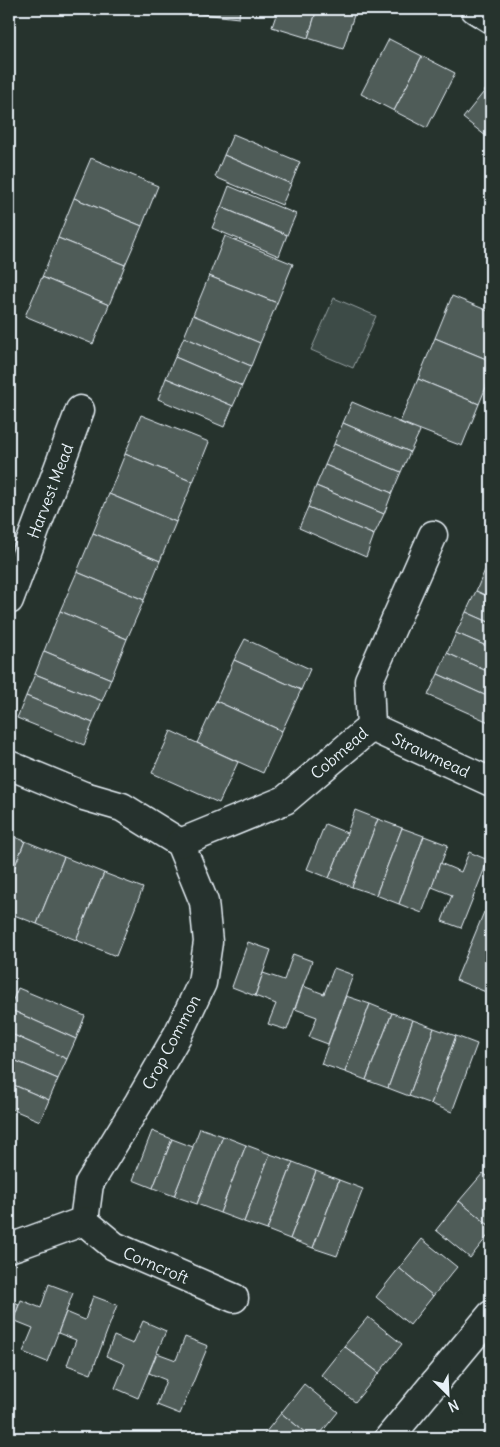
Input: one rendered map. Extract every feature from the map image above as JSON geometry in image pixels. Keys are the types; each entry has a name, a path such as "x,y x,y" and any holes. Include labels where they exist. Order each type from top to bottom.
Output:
{"street":[{"path":"475,9 491,19"},
{"name":"Harvest Mead","path":"9,600 80,410"},
{"name":"Cobmead","path":"180,843 285,800 371,727 369,680 433,535"},
{"name":"Strawmead","path":"371,727 491,782"},
{"path":"9,765 84,796 122,808 180,843"},
{"name":"Crop Common","path":"84,1221 89,1184 178,1034 202,984 208,942 204,902 180,843"},
{"path":"9,1248 84,1221"},
{"name":"Corncroft","path":"84,1221 114,1246 234,1298"},
{"path":"389,1438 491,1315"}],"shaded area":[{"path":"334,298 376,316 353,368 311,350"}],"building":[{"path":"166,9 203,9 202,14"},
{"path":"203,9 240,9 239,18 202,14"},
{"path":"278,9 317,9 308,38 272,27"},
{"path":"317,9 356,9 343,49 308,38"},
{"path":"389,39 422,56 394,111 361,94"},
{"path":"422,56 455,73 427,128 394,111"},
{"path":"491,83 491,140 463,118"},
{"path":"233,134 300,162 291,184 224,155"},
{"path":"224,155 291,184 282,205 215,177"},
{"path":"91,158 158,186 142,226 74,198"},
{"path":"229,186 296,214 287,235 221,207"},
{"path":"74,198 142,226 125,265 58,238"},
{"path":"221,207 287,235 279,256 212,228"},
{"path":"225,236 293,264 277,303 209,276"},
{"path":"58,238 125,265 109,305 42,277"},
{"path":"209,276 277,303 260,343 193,315"},
{"path":"42,277 109,305 93,344 25,316"},
{"path":"452,296 491,312 491,361 435,338"},
{"path":"193,315 260,343 251,366 184,337"},
{"path":"184,337 251,366 242,386 175,357"},
{"path":"435,338 491,361 491,375 479,404 418,379"},
{"path":"175,357 242,386 233,406 166,378"},
{"path":"166,378 233,406 224,427 158,399"},
{"path":"418,379 479,404 462,446 400,422"},
{"path":"352,402 420,431 410,452 343,423"},
{"path":"141,415 209,442 193,482 125,454"},
{"path":"343,423 410,452 401,472 334,444"},
{"path":"334,444 401,472 392,493 325,465"},
{"path":"125,454 193,482 176,522 109,494"},
{"path":"325,465 392,493 384,514 316,486"},
{"path":"316,486 384,514 374,535 308,507"},
{"path":"109,494 176,522 160,561 93,533"},
{"path":"308,507 374,535 366,557 299,528"},
{"path":"93,533 160,561 144,600 77,572"},
{"path":"485,570 491,574 491,598 476,591"},
{"path":"77,572 144,600 127,639 60,611"},
{"path":"476,591 491,598 491,623 466,612"},
{"path":"60,611 127,639 111,679 44,651"},
{"path":"466,612 491,623 491,648 456,633"},
{"path":"456,633 491,648 491,673 447,653"},
{"path":"245,639 310,669 301,690 234,660"},
{"path":"44,651 111,679 102,701 35,674"},
{"path":"447,653 491,673 491,698 438,674"},
{"path":"234,660 301,690 282,731 216,701"},
{"path":"35,674 102,701 93,723 26,696"},
{"path":"438,674 491,698 491,723 428,695"},
{"path":"26,696 93,723 84,745 17,718"},
{"path":"216,701 282,731 263,773 197,743"},
{"path":"171,731 238,762 219,803 152,773"},
{"path":"355,810 378,819 352,887 329,878"},
{"path":"378,819 402,828 376,895 352,887"},
{"path":"325,824 347,833 329,878 307,869"},
{"path":"402,828 424,836 399,904 376,895"},
{"path":"9,835 25,841 9,881"},
{"path":"424,836 448,845 422,913 399,904"},
{"path":"25,841 64,857 37,924 9,913 9,881"},
{"path":"469,852 488,860 461,928 442,921 452,895 432,887 440,863 461,872"},
{"path":"64,857 104,873 76,940 37,924"},
{"path":"104,873 143,888 116,956 76,940"},
{"path":"484,912 491,915 491,994 456,980"},
{"path":"248,942 271,950 255,996 232,987"},
{"path":"293,954 312,961 287,1030 268,1024 276,1004 255,996 263,973 284,980"},
{"path":"334,968 353,975 328,1044 309,1037 317,1017 295,1009 303,986 324,994"},
{"path":"18,988 85,1016 76,1039 9,1009"},
{"path":"346,996 370,1004 345,1072 321,1064"},
{"path":"370,1004 392,1013 366,1080 345,1072"},
{"path":"9,1009 76,1039 67,1059 9,1033"},
{"path":"392,1013 413,1020 388,1088 366,1080"},
{"path":"413,1020 434,1028 409,1096 388,1088"},
{"path":"434,1028 456,1036 431,1104 409,1096"},
{"path":"9,1033 67,1059 58,1079 9,1058"},
{"path":"456,1036 477,1044 452,1112 431,1104"},
{"path":"9,1058 58,1079 49,1100 9,1083"},
{"path":"9,1083 49,1100 40,1121 9,1108"},
{"path":"200,1128 223,1136 197,1204 174,1196"},
{"path":"152,1131 172,1139 153,1188 133,1180"},
{"path":"223,1136 246,1145 220,1213 197,1204"},
{"path":"172,1139 193,1147 174,1196 153,1188"},
{"path":"246,1145 270,1154 244,1222 220,1213"},
{"path":"270,1154 293,1162 267,1230 244,1222"},
{"path":"293,1162 316,1171 290,1239 267,1230"},
{"path":"316,1171 339,1180 313,1248 290,1239"},
{"path":"483,1173 491,1179 491,1227 459,1201"},
{"path":"339,1180 363,1189 337,1256 313,1248"},
{"path":"459,1201 491,1227 491,1232 470,1258 436,1230"},
{"path":"422,1239 457,1267 433,1296 399,1268"},
{"path":"399,1268 433,1296 410,1325 376,1297"},
{"path":"49,1284 73,1293 47,1362 23,1352 33,1328 13,1320 21,1300 41,1308"},
{"path":"93,1296 117,1305 91,1374 67,1365 76,1340 58,1333 66,1312 85,1320"},
{"path":"9,1300 19,1304 9,1333"},
{"path":"368,1317 402,1344 379,1373 344,1346"},
{"path":"143,1321 166,1331 138,1398 115,1388 125,1364 106,1356 114,1336 133,1344"},
{"path":"185,1337 208,1346 180,1414 157,1405 166,1380 149,1373 157,1353 176,1360"},
{"path":"344,1346 379,1373 355,1402 321,1375"},
{"path":"304,1384 338,1412 317,1438 312,1438 281,1413"},
{"path":"281,1413 312,1438 261,1438"},
{"path":"491,1424 491,1438 479,1438"}]}
